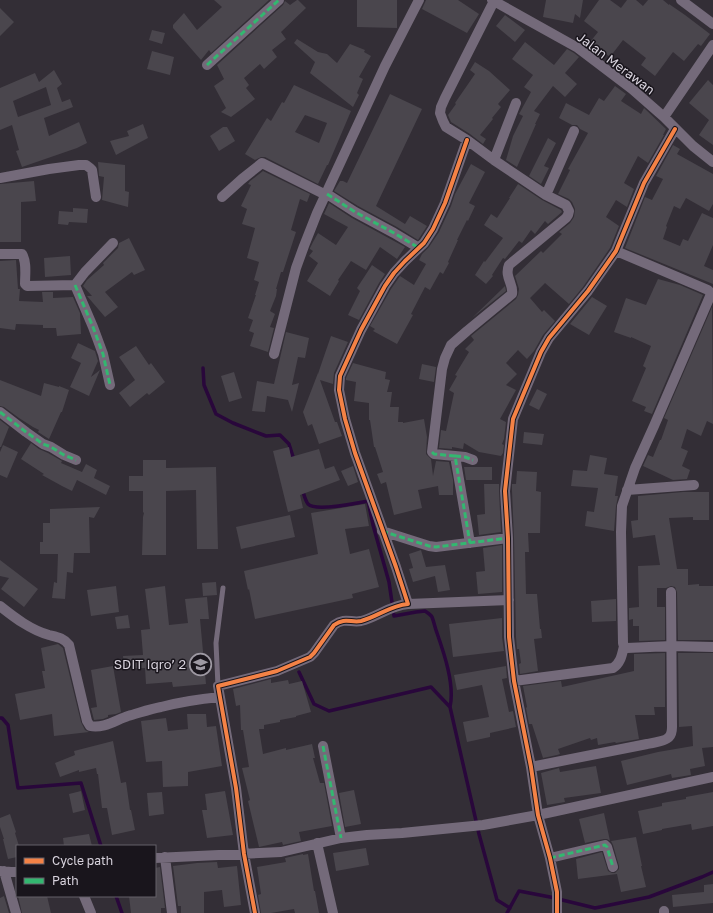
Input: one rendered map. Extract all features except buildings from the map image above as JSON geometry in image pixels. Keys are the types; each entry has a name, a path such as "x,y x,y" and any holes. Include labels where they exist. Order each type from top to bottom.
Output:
{"street":[{"path":"207,66 279,0"},
{"path":"274,354 296,268 317,213 384,66 419,0"},
{"path":"473,460 465,457 434,454 432,452 444,358 455,341 512,294 513,291 508,275 509,265 551,231 568,215 569,211 566,205 546,195 446,127 441,117 441,107 493,0"},
{"name":"Jalan Merawan","path":"493,0 578,48 632,89 664,117 693,146 713,162"},
{"path":"681,0 713,24"},
{"path":"664,117 713,45"},
{"path":"494,160 516,103"},
{"path":"557,912 556,892 550,858 538,815 531,767 514,681 510,637 508,538 505,491 513,419 541,352 549,338 588,291 616,252 644,183 676,129"},
{"path":"546,195 574,131"},
{"path":"406,604 396,567 355,453 345,419 339,390 340,376 361,330 385,286 394,273 428,239 445,203 467,140"},
{"path":"222,197 262,163 326,194 419,248"},
{"path":"0,178 49,169 86,165 92,170 96,197"},
{"path":"0,254 22,254 24,256 25,284 27,286 75,284 113,243"},
{"path":"514,681 614,668 619,664 624,646 621,586 622,506 635,468 711,294 708,290 616,252"},
{"path":"75,284 93,327 110,385"},
{"path":"0,412 43,444 76,460"},
{"path":"455,456 470,543"},
{"path":"627,490 694,485"},
{"path":"382,531 436,547 508,538"},
{"path":"531,767 647,744 669,738 672,727 671,592"},
{"path":"0,607 21,622 48,635 59,637 66,641 87,721 90,726 95,727 102,726 128,716 185,702 277,671 314,653 334,624 344,620 360,621 406,604 509,600"},
{"path":"624,646 627,648 672,646 713,647"},
{"path":"219,691 236,788 244,854 255,913"},
{"path":"323,746 341,838"},
{"path":"172,913 160,858 281,852 341,838 483,825 538,815 713,777"},
{"path":"317,843 332,913"},
{"path":"550,858 605,845 613,867"},
{"path":"16,872 2,871 16,913"},
{"path":"84,897 91,913"}],"lane":[{"path":"219,691 216,643 223,588"}],"waterway":[{"path":"203,368 204,385 216,414 233,423 266,436 280,435 289,444 294,460"},
{"path":"302,489 305,499 308,504 312,506 327,507 368,501 389,582 394,616 425,611 432,617 448,669 451,689 450,707 479,834 497,900 510,908"},
{"path":"299,672 314,704 329,711 431,687 450,707"},
{"path":"0,718 2,718 8,725 18,788 81,783 101,845"},
{"path":"507,913 519,891 595,908 649,897 713,872"},
{"path":"116,897 122,913"}],"marked path":[{"path":"207,65 279,0"},
{"path":"327,194 355,212 419,248"},
{"path":"75,285 103,354 110,385"},
{"path":"0,412 43,444 76,460"},
{"path":"432,452 434,454 455,456 470,543"},
{"path":"455,456 473,460"},
{"path":"382,531 436,547 508,538"},
{"path":"323,746 341,838"},
{"path":"550,858 605,845 613,867"}],"cycle path":[{"path":"557,913 557,892 550,858 538,815 531,767 514,681 509,637 508,538 505,491 513,419 541,352 549,338 588,291 616,251 644,183 675,129"},
{"path":"255,913 244,854 236,788 218,686 277,671 310,657 334,625 341,621 361,621 390,609 408,604 355,453 345,419 339,390 340,376 361,330 385,286 394,273 424,243 433,229 445,203 467,140"}],"place":[{"name":"SDIT Iqro’ 2","path":"201,664"}]}
